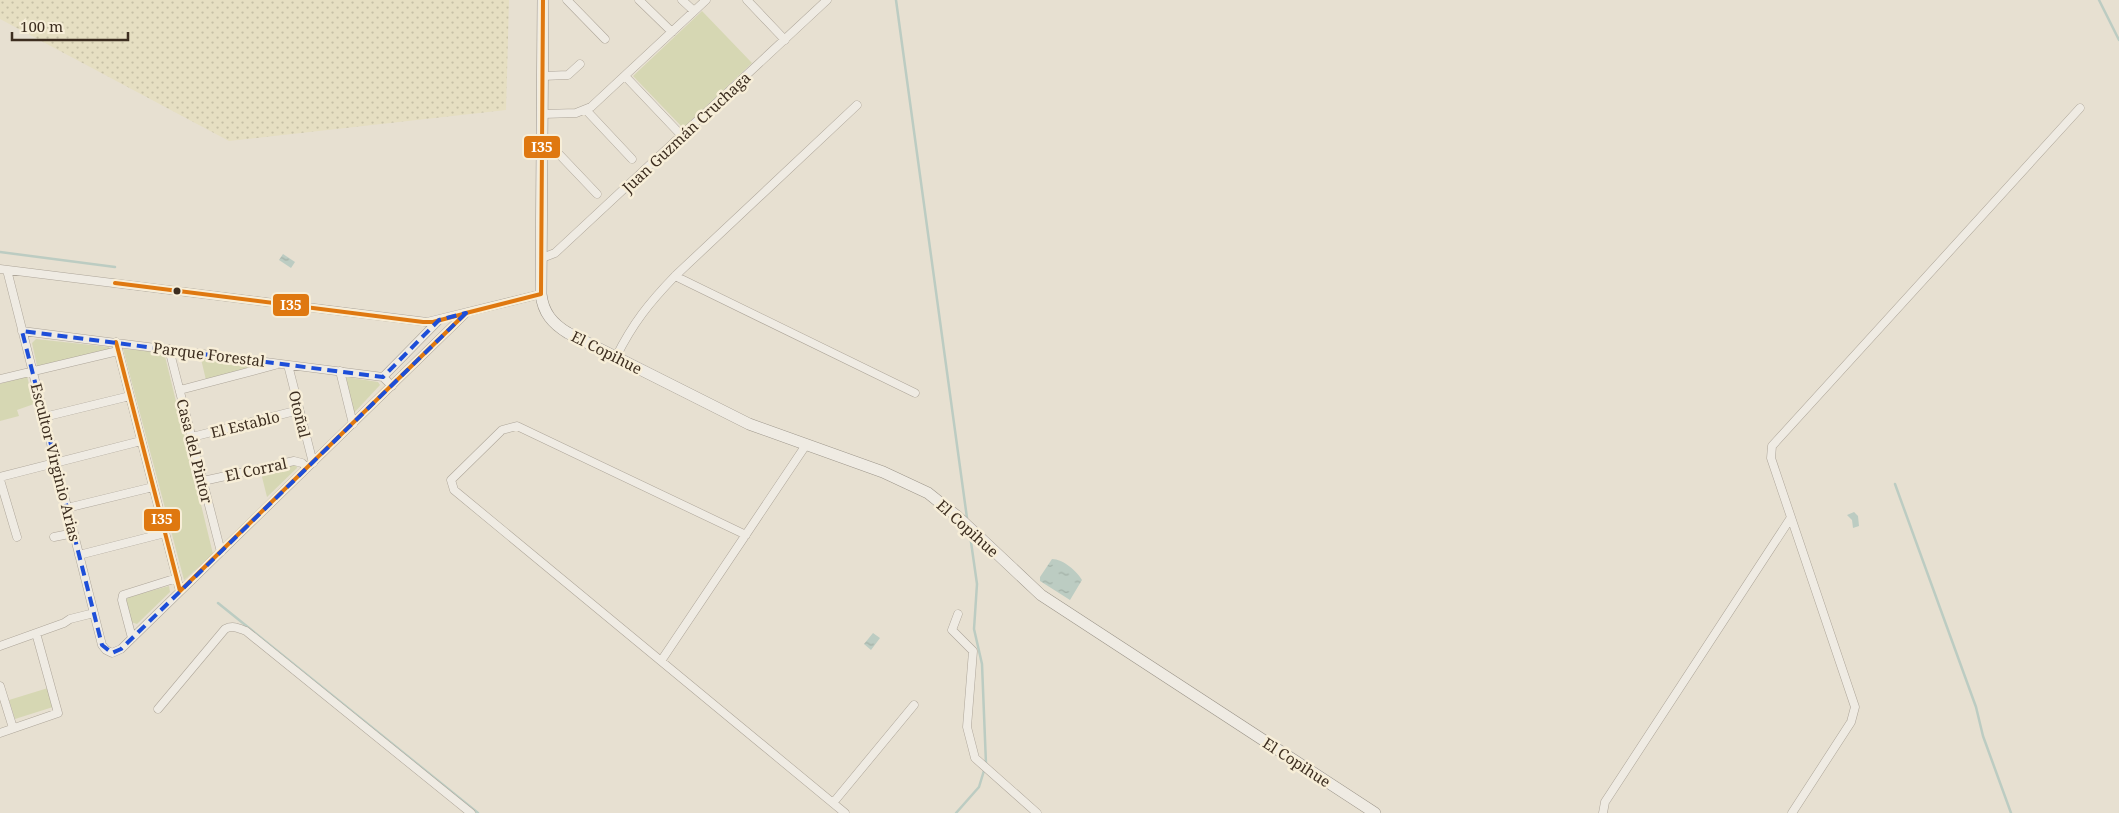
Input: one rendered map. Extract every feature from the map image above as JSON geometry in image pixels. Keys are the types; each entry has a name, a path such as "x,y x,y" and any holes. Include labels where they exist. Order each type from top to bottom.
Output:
{"main road":[{"path":"541,294 543,0"},
{"name":"El Copihue","path":"541,294 545,310 555,324 568,333 731,416 883,472 928,493 958,517 1041,595 1375,813"}],"street":[{"path":"567,0 604,39"},
{"path":"639,0 672,32"},
{"path":"682,0 694,11"},
{"path":"543,114 567,114 586,110 597,102 706,0"},
{"path":"747,0 785,40"},
{"name":"Juan Guzmán Cruchaga","path":"542,258 555,253 827,0"},
{"path":"543,76 568,76 580,64"},
{"path":"625,76 682,136"},
{"path":"616,357 633,325 652,299 857,105"},
{"path":"1792,813 1851,722 1855,707 1790,520 1771,458 1772,446 2080,108"},
{"path":"586,110 632,159"},
{"path":"543,146 557,152 597,194"},
{"path":"3,270 423,322 439,320 541,294"},
{"name":"Escultor Virginio Arias","path":"3,270 33,372 103,647 112,653 118,651 132,638"},
{"path":"675,276 915,393"},
{"path":"177,578 123,595 122,600 132,638 466,313"},
{"path":"392,386 384,377 439,320"},
{"name":"Parque Forestal","path":"22,331 384,377"},
{"path":"116,342 180,591"},
{"name":"Casa del Pintor","path":"169,349 221,552"},
{"path":"0,379 118,351"},
{"path":"180,390 283,364"},
{"name":"Otoñal","path":"283,364 299,410 310,465"},
{"path":"340,371 353,424"},
{"path":"44,417 130,396"},
{"name":"El Establo","path":"192,437 299,410"},
{"path":"746,535 517,426 502,430 452,477 451,483 454,490 845,813"},
{"path":"17,537 0,479 142,441"},
{"path":"661,661 806,445"},
{"name":"El Corral","path":"203,481 294,461 310,465"},
{"path":"67,508 153,487"},
{"path":"1603,813 1606,802 1790,520"},
{"path":"54,537 74,533"},
{"path":"79,555 165,533"},
{"path":"0,646 64,623 70,619 94,613"},
{"path":"958,614 952,630 973,651 967,727 975,758 1037,813"},
{"path":"158,709 225,629 230,626 238,628 246,631 471,813"},
{"path":"0,733 58,713 36,633"},
{"path":"0,686 13,728"},
{"path":"833,803 914,705"}],"highlighted area":[{"path":"466,313 121,649 112,653 102,645 22,331 383,377 439,320"}],"shaded area":[{"path":"0,0 509,0 506,110 229,141 0,19"}],"green space":[{"path":"702,11 752,63 683,128 633,76"},
{"path":"36,339 109,347 110,351 37,366 32,343"},
{"path":"123,349 164,352 213,554 184,580"},
{"path":"201,359 226,361 235,366 249,362 246,371 206,380"},
{"path":"27,376 34,404 17,410 19,416 0,421 0,384"},
{"path":"346,377 378,382 380,385 353,414"},
{"path":"296,464 297,468 267,497 261,473"},
{"path":"169,586 170,592 137,624 131,622 126,601 128,597"},
{"path":"48,688 53,707 15,719 9,700"}],"water":[{"path":"283,254 295,262 291,268 279,260"},
{"path":"1854,512 1858,516 1859,526 1853,528 1852,520 1847,515"},
{"path":"1052,559 1061,561 1069,566 1082,580 1070,600 1040,581 1040,577"},
{"path":"873,633 880,638 871,650 864,644"}],"waterway":[{"path":"896,0 967,518"},
{"path":"2099,0 2119,40"},
{"path":"0,252 115,267"},
{"path":"1895,484 1976,707 1983,736 2011,813"},
{"path":"956,813 979,787 986,764 982,664 974,629 977,584 970,535"},
{"path":"218,603 478,813"}],"transit line":[{"name":"I35","path":"541,294 543,0"},
{"name":"I35","path":"115,283 423,322 433,322 467,313"},
{"name":"I35","path":"116,342 180,591 466,313 541,294"}]}
